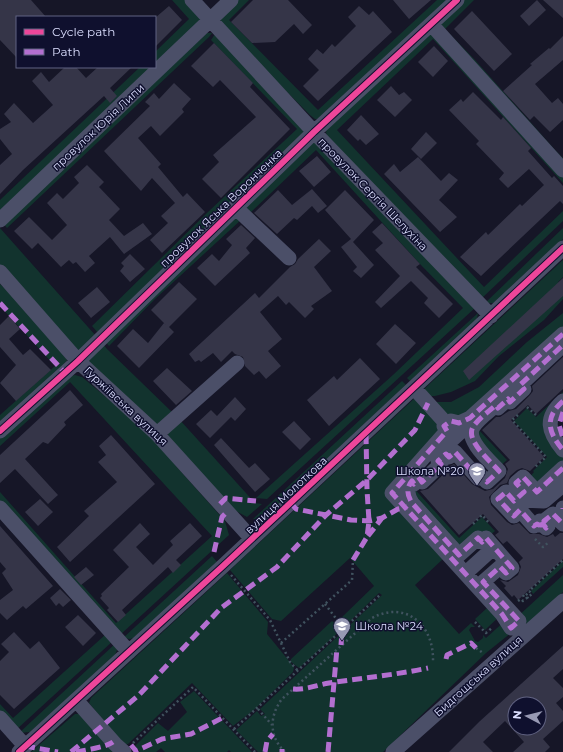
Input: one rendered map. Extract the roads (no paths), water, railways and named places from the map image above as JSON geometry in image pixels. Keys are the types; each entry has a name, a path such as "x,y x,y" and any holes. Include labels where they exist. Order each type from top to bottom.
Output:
{"street":[{"name":"провулок Сергія Шелухіна","path":"192,0 314,132 490,316"},
{"name":"провулок Юрія Липи","path":"0,220 231,0"},
{"name":"провулок Яська Воронченка","path":"0,431 78,361 235,207 457,0"},
{"path":"432,24 563,170"},
{"path":"235,207 289,258"},
{"name":"вулиця Молоткова","path":"22,749 252,539 563,248"},
{"name":"Гуржіївська вулиця","path":"0,272 78,361 157,434 252,539"},
{"path":"520,630 511,628 502,614 392,493 446,431 444,426 451,421 463,422 470,418 563,334"},
{"path":"520,630 409,506 404,492 405,484 563,340"},
{"path":"520,630 519,621 483,582 500,567 506,573 512,568 486,538 482,542 478,538 459,555 412,503 408,495 408,488 412,481 414,484 420,479 422,482 441,464 438,460 446,454 448,457 454,452 478,478 481,476 487,482 499,471 472,440 471,433 473,427 496,405 498,408 508,399 510,402 524,389 520,385 563,345"},
{"path":"157,434 237,363"},
{"path":"414,388 448,424 492,475"},
{"path":"563,401 554,410 550,424 552,437 563,450"},
{"path":"563,406 557,414 555,425 557,435 563,444"},
{"path":"563,412 559,425 563,438"},
{"path":"563,468 537,492 523,477 516,484 524,492 519,497 514,501 506,492 498,499 514,516 520,510 534,526 540,524 538,523 540,521 542,523 541,525 543,524 546,528 548,526 544,521 553,514 563,524"},
{"path":"521,500 544,501 563,484"},
{"path":"0,508 129,652"},
{"path":"468,571 490,551"},
{"name":"Бидгощська вулиця","path":"393,752 520,630 563,601"},
{"path":"76,700 124,752"},
{"path":"0,718 22,749"}],"place":[{"name":"Школа №20","path":"477,486"},
{"name":"Школа №24","path":"342,641"}]}
